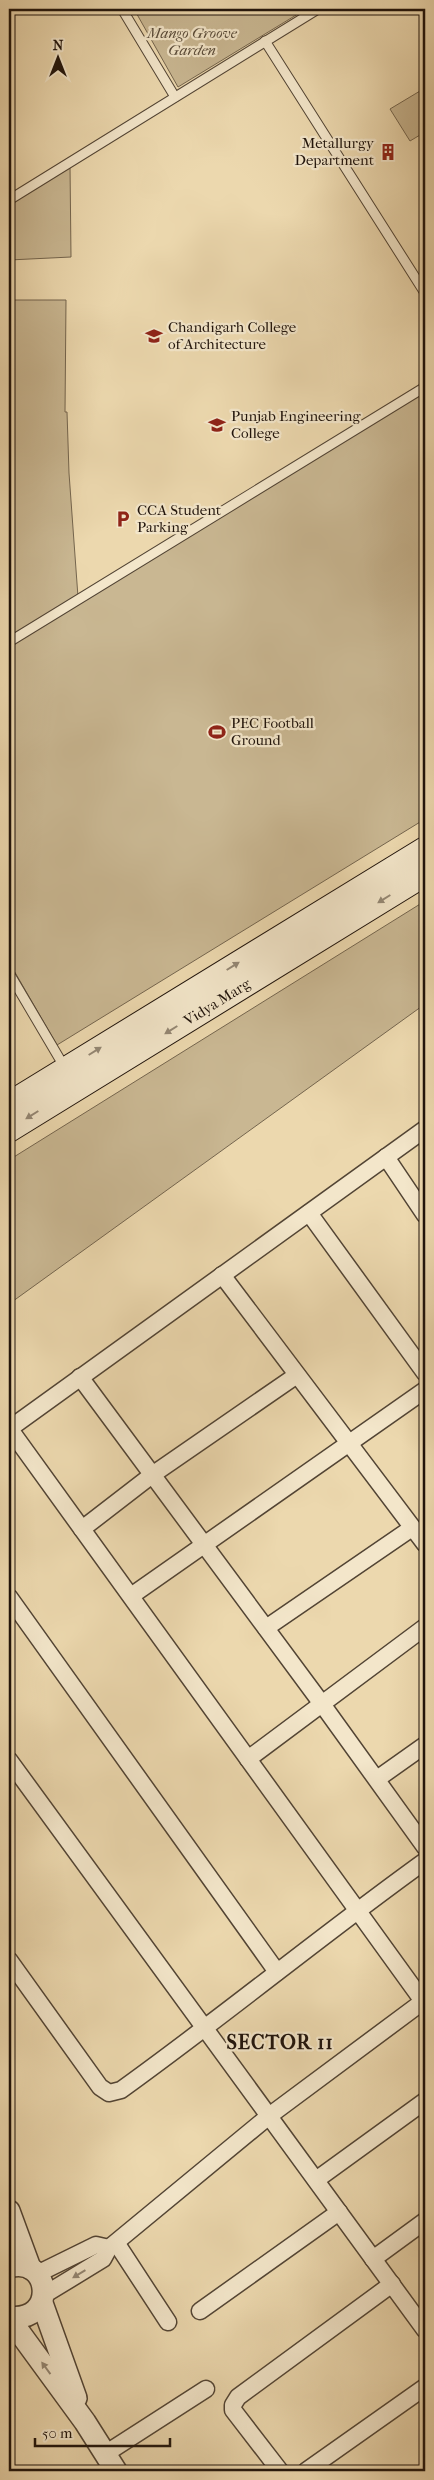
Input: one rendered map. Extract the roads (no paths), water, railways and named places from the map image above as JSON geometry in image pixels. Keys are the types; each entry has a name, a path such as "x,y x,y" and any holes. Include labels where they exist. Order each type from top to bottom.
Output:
{"main road":[{"name":"Vidya Marg","path":"9,1104 425,849"},
{"name":"Vidya Marg","path":"9,1130 425,874"}],"street":[{"path":"9,2318 23,2318 31,2314 43,2299 103,2259 113,2246 269,2116 425,2002 9,1428 425,1128"},
{"path":"386,1157 425,1216"},
{"path":"309,1213 425,1373"},
{"path":"222,1275 425,1544"},
{"path":"82,1528 152,1475 297,1375"},
{"path":"80,1377 322,1704 425,1847"},
{"path":"131,1596 425,1390"},
{"path":"266,1628 412,1528"},
{"path":"9,1597 278,1972"},
{"path":"248,1759 425,1627"},
{"path":"376,1779 425,1745"},
{"path":"9,1760 425,2330"},
{"path":"9,1960 100,2086 108,2092 121,2090 206,2029 357,1910 425,1861"},
{"path":"316,2180 425,2101"},
{"path":"9,2211 25,2269 44,2287 43,2299 85,2422"},
{"path":"200,2311 339,2212"},
{"path":"374,2259 425,2221"},
{"path":"25,2269 96,2246 113,2246"},
{"path":"113,2246 168,2322"},
{"path":"280,2471 233,2410 233,2405 238,2397 392,2284"},
{"path":"9,2318 85,2422 111,2463 206,2389"},
{"path":"306,2471 425,2387"}],"lane":[{"path":"122,9 174,97"},
{"path":"9,200 318,9"},
{"path":"265,41 425,293"},
{"path":"9,642 425,387"},
{"path":"9,973 66,1069"}],"place":[{"name":"Metallurgy Department","path":"388,152"},
{"name":"Chandigarh College of Architecture","path":"154,336"},
{"name":"Punjab Engineering College","path":"217,425"},
{"name":"CCA Student Parking","path":"123,519"},
{"name":"PEC Football Ground","path":"217,732"}],"district":[{"name":"SECTOR 11","path":"280,2042"}],"park label":[{"name":"Mango Groove Garden","path":"192,42"}]}
